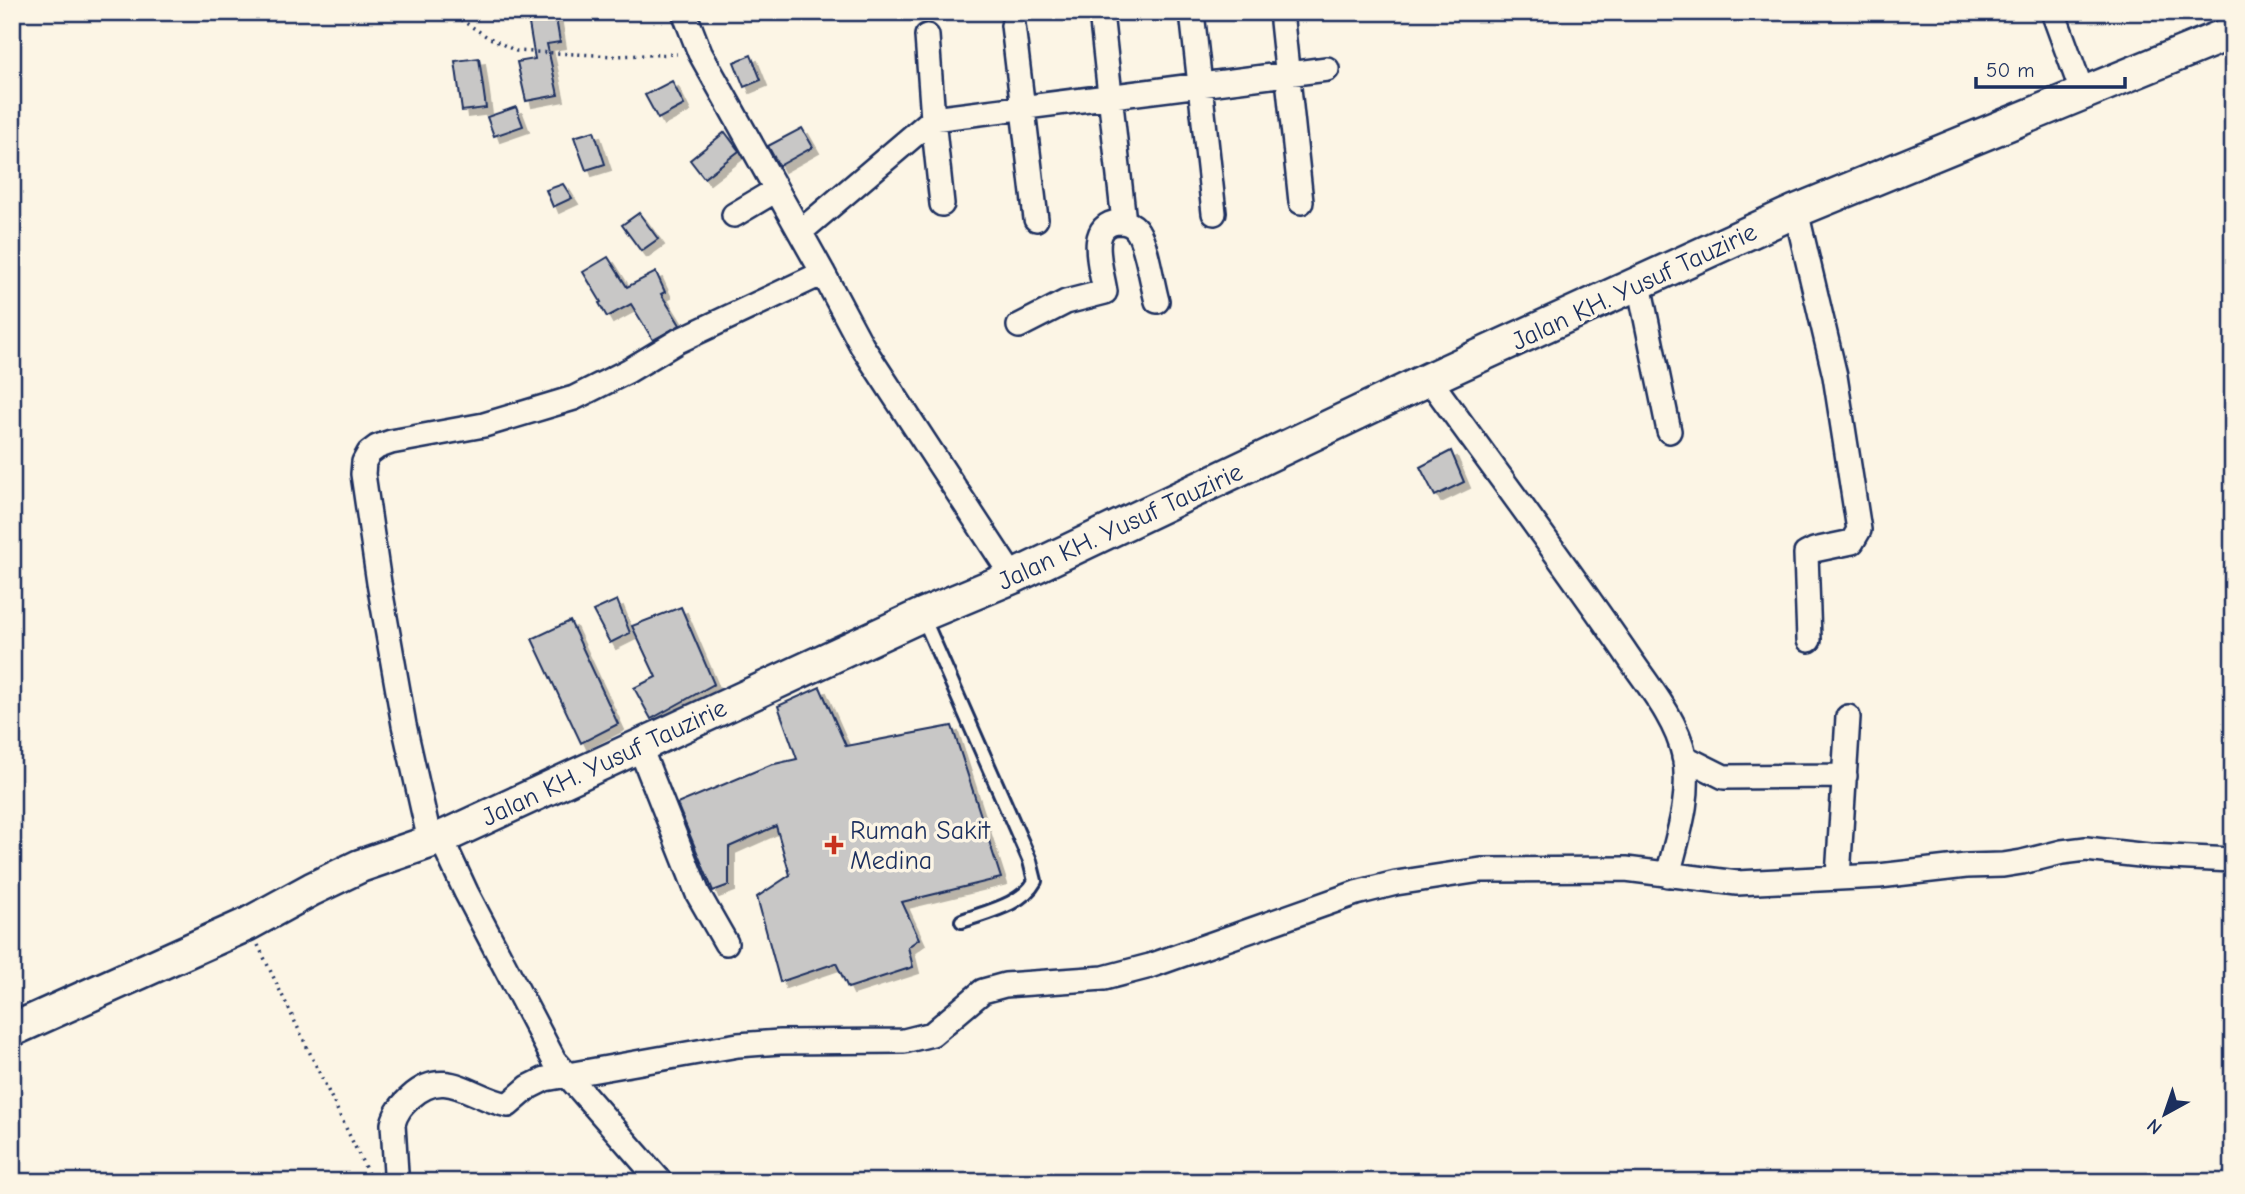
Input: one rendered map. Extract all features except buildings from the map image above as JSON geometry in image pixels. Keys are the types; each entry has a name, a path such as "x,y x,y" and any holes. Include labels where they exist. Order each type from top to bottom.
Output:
{"main road":[{"name":"Jalan KH. Yusuf Tauzirie","path":"13,1027 248,925 360,866 435,840 922,615 1013,577 1429,379 1796,211 2233,32"}],"street":[{"path":"684,12 700,53 862,346 1013,577"},
{"path":"1192,12 1214,213"},
{"path":"1281,12 1301,202"},
{"path":"2053,12 2083,94"},
{"path":"1102,22 1124,222 1139,233 1157,301"},
{"path":"1013,25 1036,219"},
{"path":"927,36 942,204"},
{"path":"800,232 933,119 1327,69"},
{"path":"734,215 776,190"},
{"path":"1796,211 1835,376 1858,530 1852,542 1806,554 1809,640"},
{"path":"1019,326 1066,302 1105,292 1098,239 1105,226 1124,222"},
{"path":"661,1182 564,1074 544,1043 466,892 435,840 404,725 379,583 363,474 364,462 369,453 391,442 484,425 574,398 628,371 678,341 823,273"},
{"path":"1639,284 1669,431"},
{"path":"1429,379 1671,723 1684,757 1687,778 1686,803 1668,875"},
{"path":"1838,877 1848,717"},
{"path":"639,745 698,894 726,943"},
{"path":"1684,757 1724,777 1844,776"},
{"path":"394,1182 396,1173 393,1124 397,1111 428,1084 446,1083 508,1105 536,1083 564,1074 738,1045 904,1041 924,1037 932,1034 984,991 1005,985 1104,978 1150,966 1356,893 1396,883 1480,870 1626,869 1737,883 2013,864 2055,853 2086,849 2149,856 2233,860"}],"lane":[{"path":"922,615 1030,861 1035,881 1022,898 962,922"}],"path":[{"path":"12,16 34,12"},
{"path":"449,12 486,36 516,51 615,56 700,53"},
{"path":"248,925 372,1182"}],"place":[{"name":"Rumah Sakit Medina","path":"834,845"}]}
